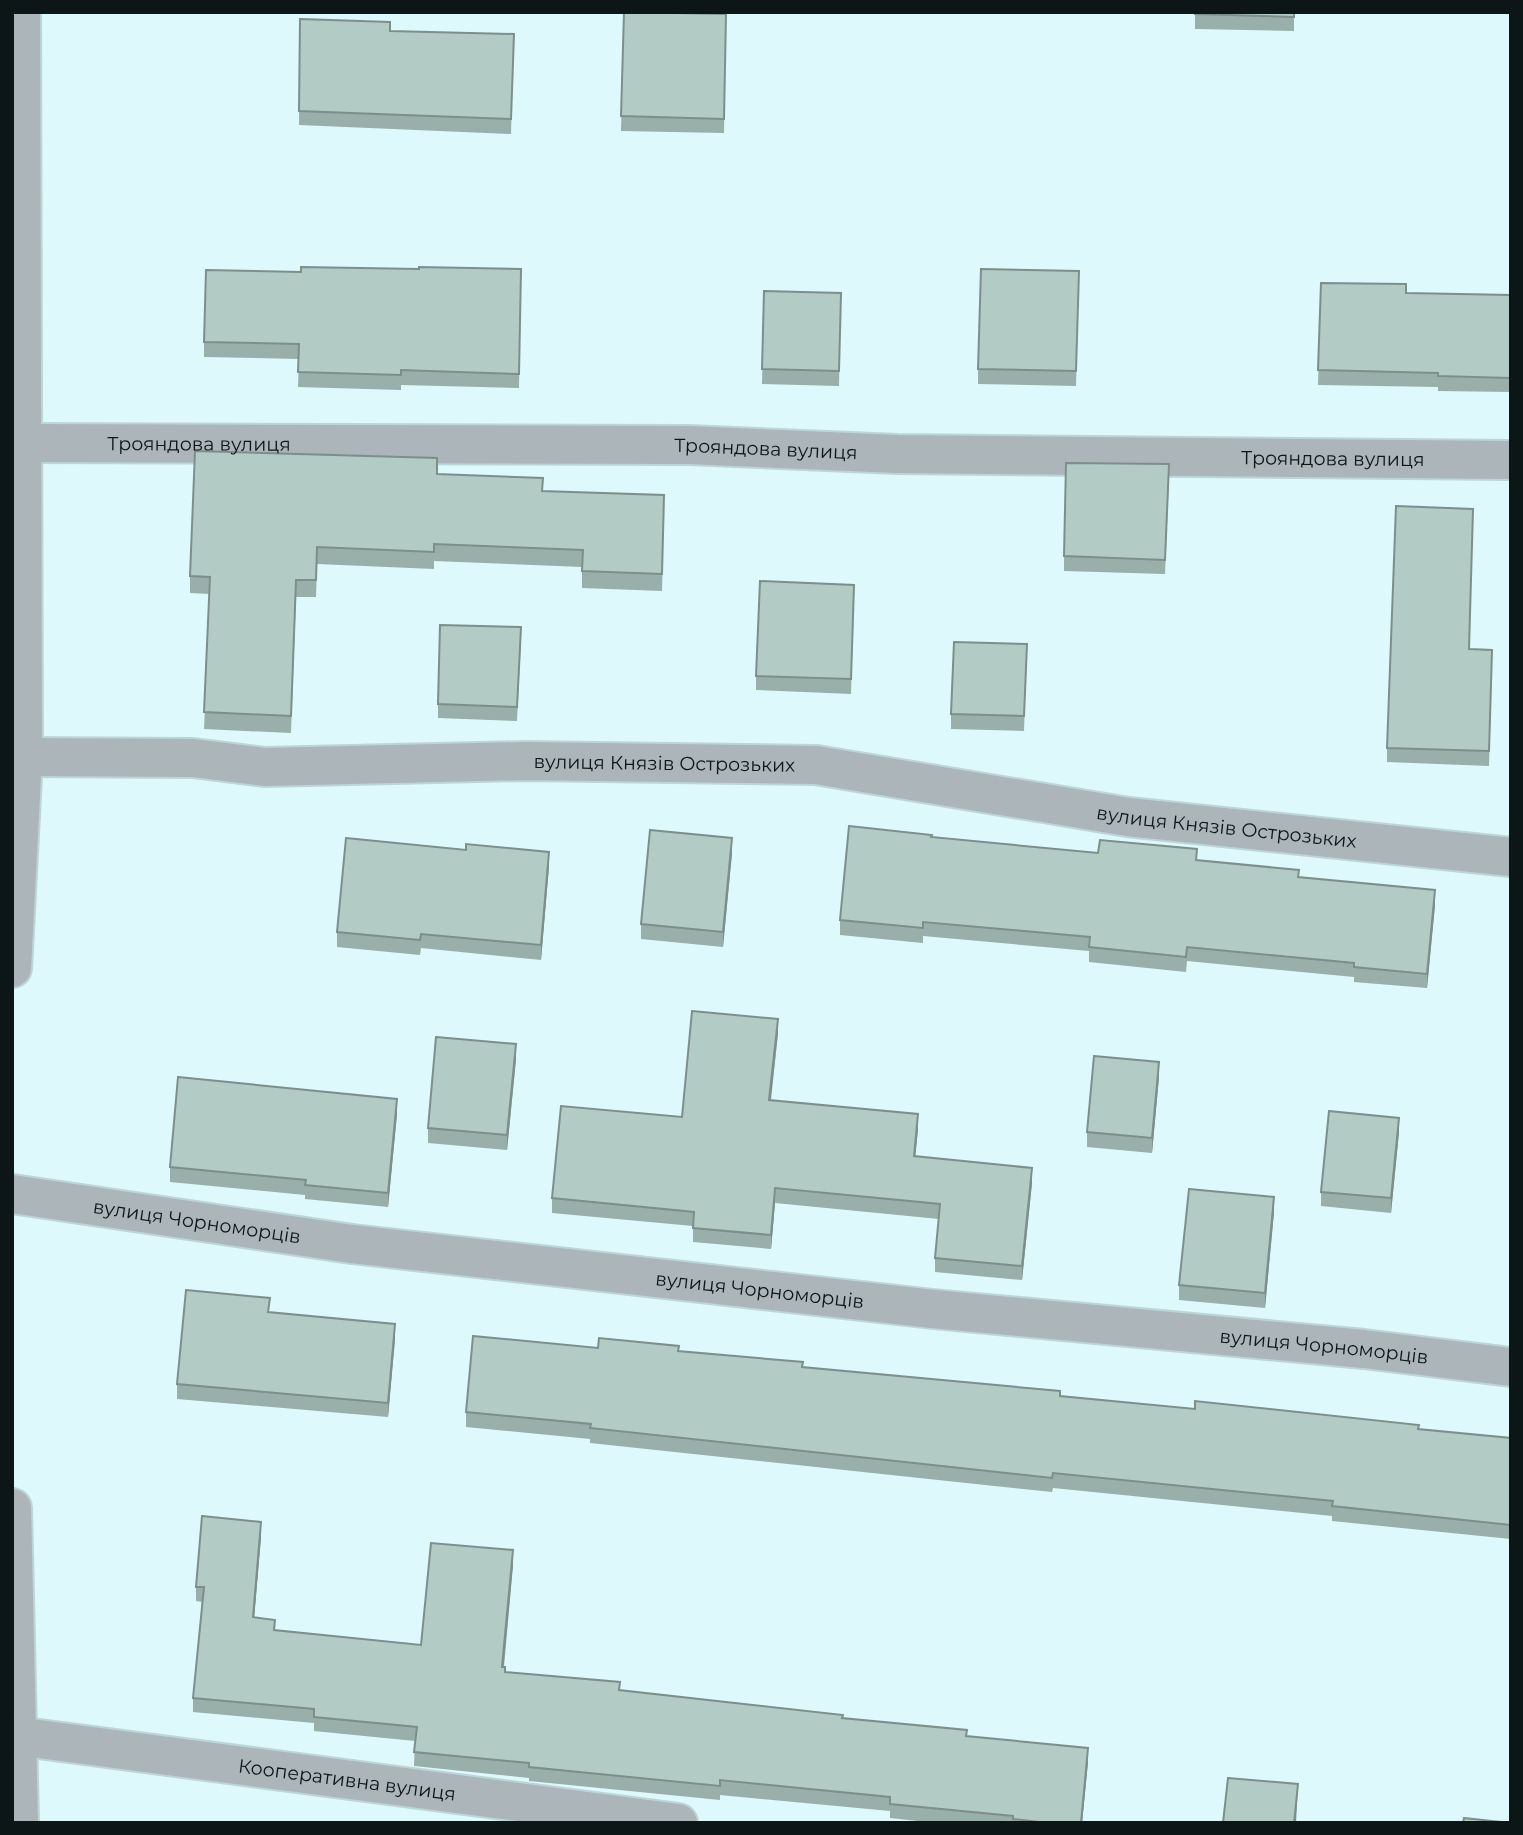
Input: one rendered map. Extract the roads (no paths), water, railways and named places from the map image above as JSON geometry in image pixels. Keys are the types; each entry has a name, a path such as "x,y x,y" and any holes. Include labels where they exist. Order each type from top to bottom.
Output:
{"street":[{"path":"12,968 23,757 21,12"},
{"name":"Трояндова вулиця","path":"22,443 689,445 897,454 1511,460"},
{"name":"вулиця Князів Острозьких","path":"23,757 194,758 265,766 525,761 816,765 1128,817 1511,857"},
{"name":"вулиця Чорноморців","path":"12,1195 366,1245 933,1309 1364,1349 1511,1367"},
{"path":"12,1508 19,1823"},
{"name":"Кооперативна вулиця","path":"16,1736 678,1823"}]}
